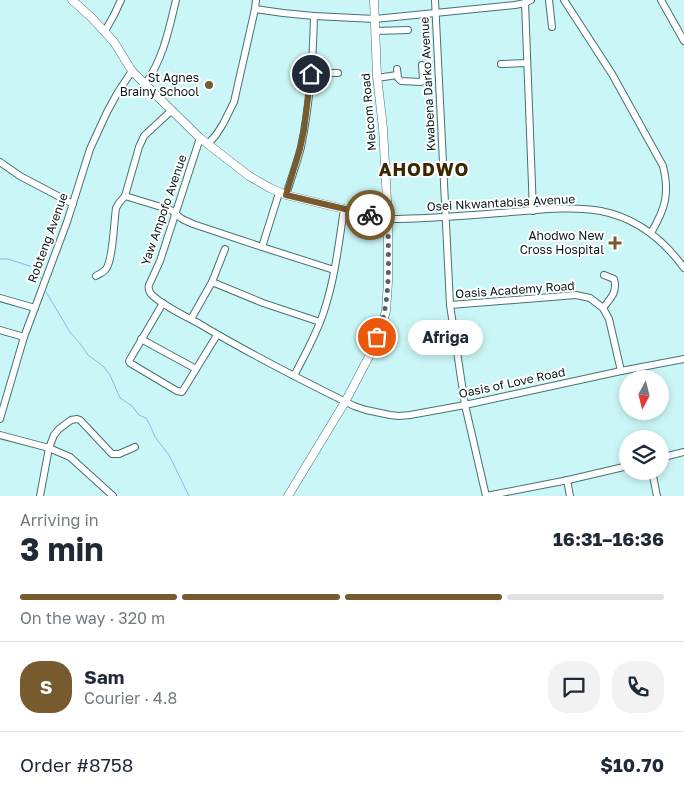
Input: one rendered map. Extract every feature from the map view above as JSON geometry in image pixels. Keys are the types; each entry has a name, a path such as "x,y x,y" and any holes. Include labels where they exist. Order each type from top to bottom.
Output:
{"main road":[{"path":"72,0 105,31 132,72 200,138 249,176 282,194 388,219"},
{"name":"Melcom Road","path":"288,496 345,402 373,349 386,311 388,219 383,128 377,78 374,0"}],"street":[{"path":"105,31 121,0"},
{"path":"145,84 151,76 163,48 176,0"},
{"path":"208,144 216,136 234,102 256,0"},
{"name":"Kwabena Darko Avenue","path":"434,0 450,305 465,406 486,496"},
{"path":"549,0 552,27"},
{"path":"564,0 612,74 663,166 666,178 665,206 651,233"},
{"path":"661,0 684,41"},
{"path":"255,9 314,16 375,19 515,5 528,2 527,63 533,211"},
{"path":"262,247 300,149 311,74 314,16"},
{"path":"375,31 408,30"},
{"path":"501,64 527,63"},
{"path":"377,78 397,72 398,78 401,81 421,82 423,79 422,65"},
{"name":"Robteng Avenue","path":"0,419 24,337 73,204 90,149 118,92 132,72"},
{"path":"311,74 338,73"},
{"path":"96,276 106,269 108,265 116,208 125,196 142,140 172,110"},
{"name":"Yaw Ampofo Avenue","path":"148,288 160,261 200,138"},
{"path":"0,162 20,176 73,204"},
{"path":"125,196 165,208 192,224 334,270"},
{"path":"294,376 320,322 330,292 344,209"},
{"name":"Osei Nkwantabisa Avenue","path":"388,219 446,218 572,209 600,211 621,217 651,233 663,243 684,268"},
{"path":"191,319 212,282 225,249"},
{"path":"604,275 615,282 614,295 603,308 609,319 621,370"},
{"path":"212,282 263,303 320,322"},
{"name":"Oasis of Love Road","path":"148,288 150,293 163,303 217,335 345,402 379,413 399,416 465,406 619,371"},
{"name":"Oasis Academy Road","path":"450,305 576,295 590,298 603,308"},
{"path":"0,298 35,308"},
{"path":"163,303 129,361 177,391 184,390 217,335"},
{"path":"0,330 24,337"},
{"path":"141,339 196,369"},
{"name":"Oasis of Love Road","path":"626,370 684,359"},
{"path":"40,496 49,448 57,432 74,418 80,420 112,454 119,454 134,447"},
{"path":"0,435 63,453 75,460 113,496"},
{"path":"669,456 684,452"},
{"path":"486,496 619,468"},
{"path":"567,480 570,496"},
{"path":"654,480 657,496"}],"waterway":[{"path":"0,259 8,259 33,267 42,280"},
{"path":"46,292 70,332 88,355 103,366 110,375 120,398 132,406 139,415 146,418 155,437 169,455 189,496"}],"way so far":[{"path":"370,215 388,219 386,311 377,337"}],"place":[{"name":"St Agnes Brainy School","path":"209,85"},
{"name":"Ahodwo New Cross Hospital","path":"615,243"},
{"name":"Afriga","path":"377,337"}],"district":[{"name":"AHODWO","path":"424,170"}],"route":[{"path":"311,74 304,130 296,165 286,195 370,215"}]}
